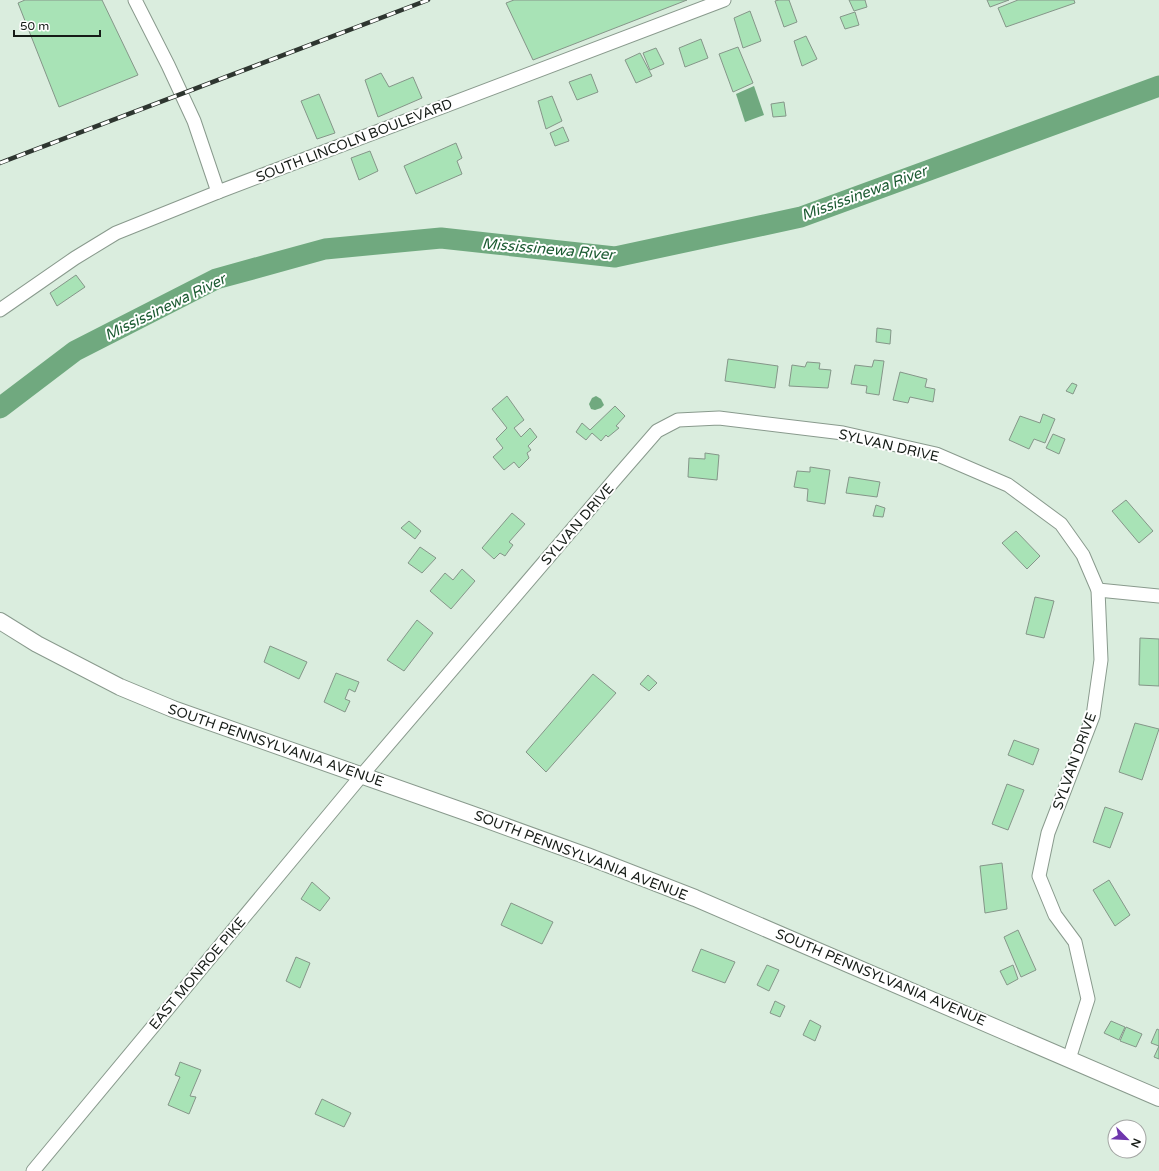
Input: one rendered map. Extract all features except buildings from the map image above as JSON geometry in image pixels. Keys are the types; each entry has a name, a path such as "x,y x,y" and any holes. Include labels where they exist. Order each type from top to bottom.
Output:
{"street":[{"path":"135,0 194,121 218,192"},
{"name":"SOUTH LINCOLN BOULEVARD","path":"0,310 75,258 116,233 218,192 724,0"},
{"name":"SYLVAN DRIVE","path":"362,775 657,430 678,420 719,418 843,434 936,454 1008,485 1062,524 1083,555 1098,590 1101,660 1093,716 1048,833 1039,876 1055,915 1075,942 1088,999 1069,1058"},
{"path":"1098,590 1159,596"},
{"name":"SOUTH PENNSYLVANIA AVENUE","path":"0,621 37,644 120,687 173,709 580,853 695,898 1159,1098"},
{"name":"EAST MONROE PIKE","path":"33,1171 362,775"}],"shaded area":[{"path":"754,86 764,115 745,122 736,94"},
{"path":"596,396 601,399 604,405 595,410 591,409 589,404 592,398"}],"waterway":[{"name":"Mississinewa River","path":"0,408 75,351 216,279 325,249 441,238 615,257 801,217 1159,86"}],"railway":[{"path":"0,163 428,0"}]}
